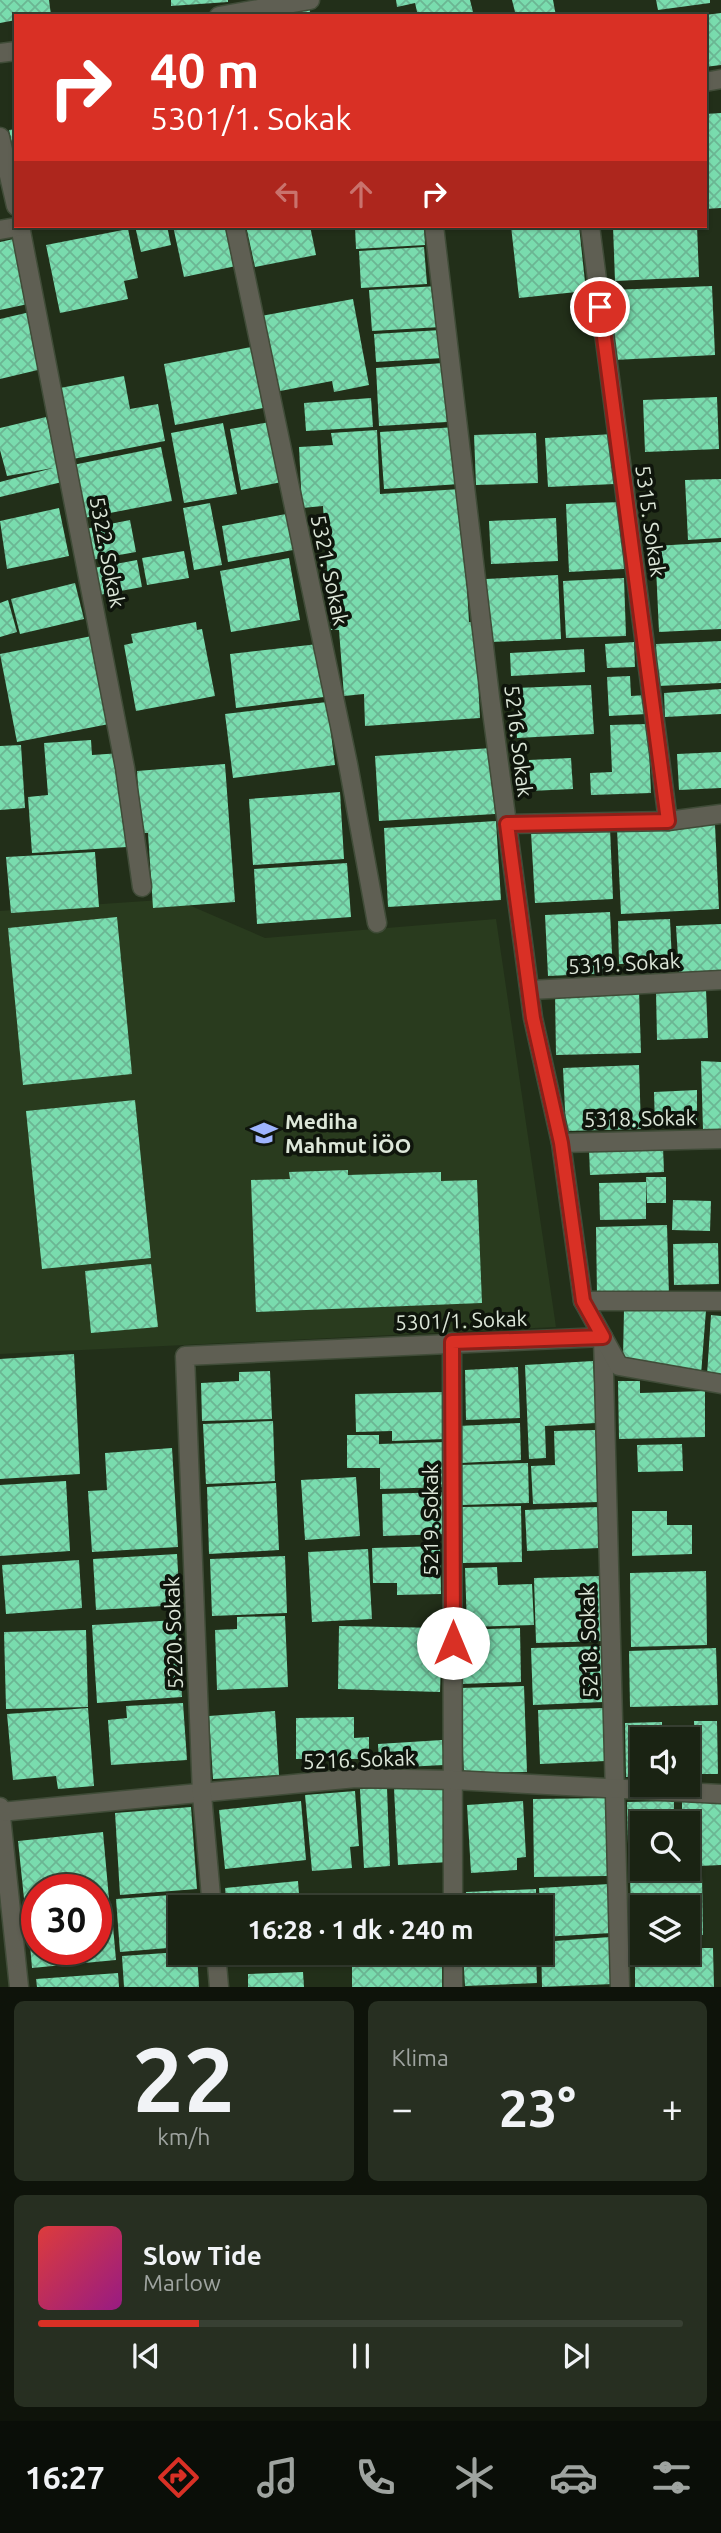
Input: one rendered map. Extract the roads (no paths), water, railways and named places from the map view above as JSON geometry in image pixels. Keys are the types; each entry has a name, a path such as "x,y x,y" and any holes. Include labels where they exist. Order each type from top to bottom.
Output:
{"street":[{"path":"230,14 310,0"},
{"path":"0,137 14,197"},
{"name":"5322. Sokak","path":"21,228 125,768 142,887"},
{"name":"5321. Sokak","path":"235,228 348,764 377,923"},
{"name":"5216. Sokak","path":"434,228 507,824 530,990 561,1143 583,1301"},
{"name":"5315. Sokak","path":"590,228 668,821"},
{"path":"507,824 668,821 721,814"},
{"name":"5319. Sokak","path":"530,990 721,980"},
{"name":"5318. Sokak","path":"561,1143 721,1139"},
{"path":"583,1301 721,1301"},
{"name":"5218. Sokak","path":"583,1301 603,1337 620,1987"},
{"path":"603,1337 620,1366 721,1384"},
{"name":"5301/1. Sokak","path":"185,1356 603,1337"},
{"name":"5219. Sokak","path":"452,1342 453,1895"},
{"name":"5220. Sokak","path":"185,1356 202,1795 211,1895"},
{"name":"5216. Sokak","path":"0,1812 202,1795 356,1778 453,1780 721,1794"},
{"path":"0,1807 19,1987"},
{"path":"217,1965 219,1987"},
{"path":"453,1965 453,1987"}],"place":[{"name":"Mediha Mahmut İÖO","path":"264,1133"}]}
